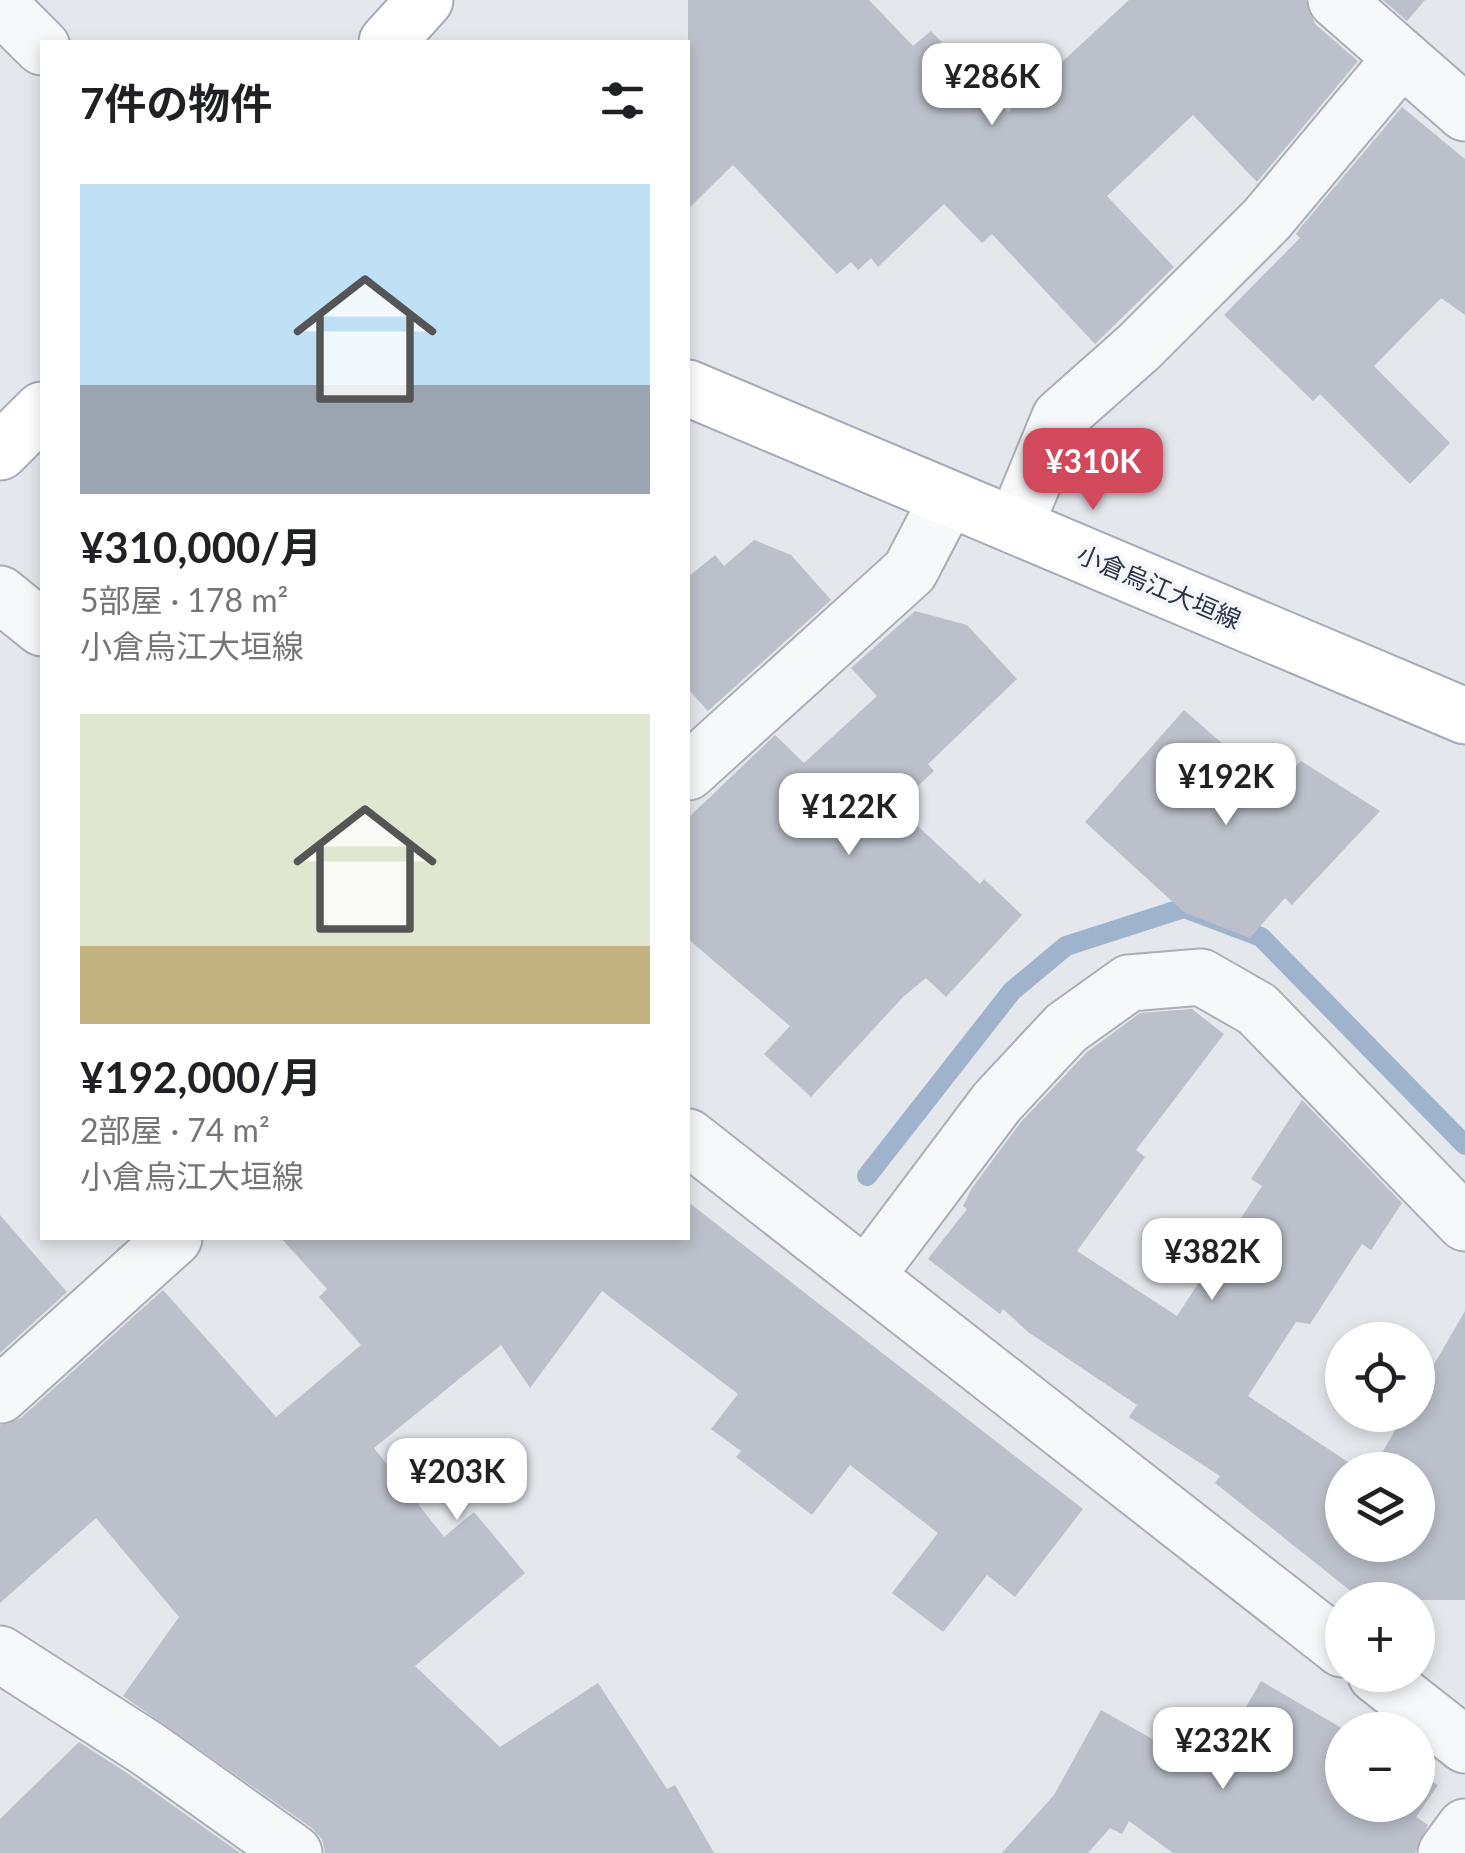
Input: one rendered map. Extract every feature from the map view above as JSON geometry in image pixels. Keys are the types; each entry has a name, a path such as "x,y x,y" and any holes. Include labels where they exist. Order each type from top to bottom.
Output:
{"main road":[{"path":"389,40 425,0"},
{"name":"小倉烏江大垣線","path":"690,389 1465,716"},
{"path":"0,452 40,412"}],"street":[{"path":"1336,0 1465,113"},
{"path":"0,5 40,45"},
{"path":"0,37 40,61"},
{"path":"1015,526 1060,417 1138,347 1267,219 1400,60"},
{"path":"690,770 910,571 947,500"},
{"path":"0,594 40,626"},
{"path":"867,1275 997,1102 1066,1028 1129,982 1201,977 1258,1009 1465,1223"},
{"path":"690,1139 1325,1636"},
{"path":"0,1395 172,1240"},
{"path":"0,1654 148,1749 294,1853"},
{"path":"1398,1692 1465,1745"},
{"path":"1446,1853 1465,1826"}],"building":[{"path":"688,0 869,0 913,46 931,31 1008,112 1129,0 1306,0 1315,24 1358,61 1257,182 1193,115 1107,196 1174,267 1095,344 992,234 982,243 944,204 878,267 871,258 858,270 851,262 837,274 733,165 690,207"},
{"path":"1383,0 1425,0 1407,21"},
{"path":"1402,107 1465,159 1465,315 1441,298 1374,366 1450,443 1410,484 1320,394 1313,401 1224,315 1300,238 1296,234 1301,227"},
{"path":"754,540 791,555 831,600 708,711 690,691 690,575 715,555 724,566"},
{"path":"915,611 967,625 1017,679 928,764 934,771 896,806 980,884 984,879 1022,915 946,997 926,978 903,997 811,1097 764,1054 790,1026 690,941 690,816 775,735 804,763 877,696 851,668"},
{"path":"1184,710 1274,789 1301,761 1380,811 1292,905 1285,898 1250,938 1185,913 1085,822"},
{"path":"1192,1009 1224,1034 1136,1150 1145,1157 1077,1251 1177,1316 1262,1186 1251,1179 1302,1100 1402,1203 1371,1250 1362,1244 1310,1324 1296,1322 1248,1396 1333,1452 1325,1452 1325,1562 1435,1562 1435,1452 1382,1452 1394,1432 1435,1432 1435,1363 1465,1311 1465,1600 1435,1600 1435,1582 1339,1582 1215,1483 1220,1476 1129,1417 1137,1405 1028,1332 1003,1309 1000,1314 928,1259 967,1209 963,1206 972,1188 1021,1122 1087,1052 1140,1013"},
{"path":"690,1204 1083,1509 1015,1597 987,1575 943,1632 892,1593 938,1533 850,1465 812,1515 736,1457 741,1451 711,1429 738,1394 602,1291 530,1388 501,1345 374,1448 444,1537 474,1512 525,1573 415,1666 500,1747 598,1683 667,1789 675,1785 714,1853 325,1853 322,1839 312,1828 123,1696 179,1617 96,1518 0,1603 0,1425 21,1418 163,1290 276,1417 361,1345 319,1297 327,1289 283,1240 690,1240"},
{"path":"0,1215 67,1292 0,1353"},
{"path":"1261,1681 1325,1718 1325,1822 1428,1825 1415,1853 1173,1853 1129,1821 1122,1834 1110,1828 1088,1853 1002,1853 1054,1795 1101,1710 1209,1771"},
{"path":"79,1742 240,1853 0,1853 0,1819"}],"waterway":[{"path":"867,1176 1012,991 1066,946 1184,908 1261,937 1465,1145"}]}
